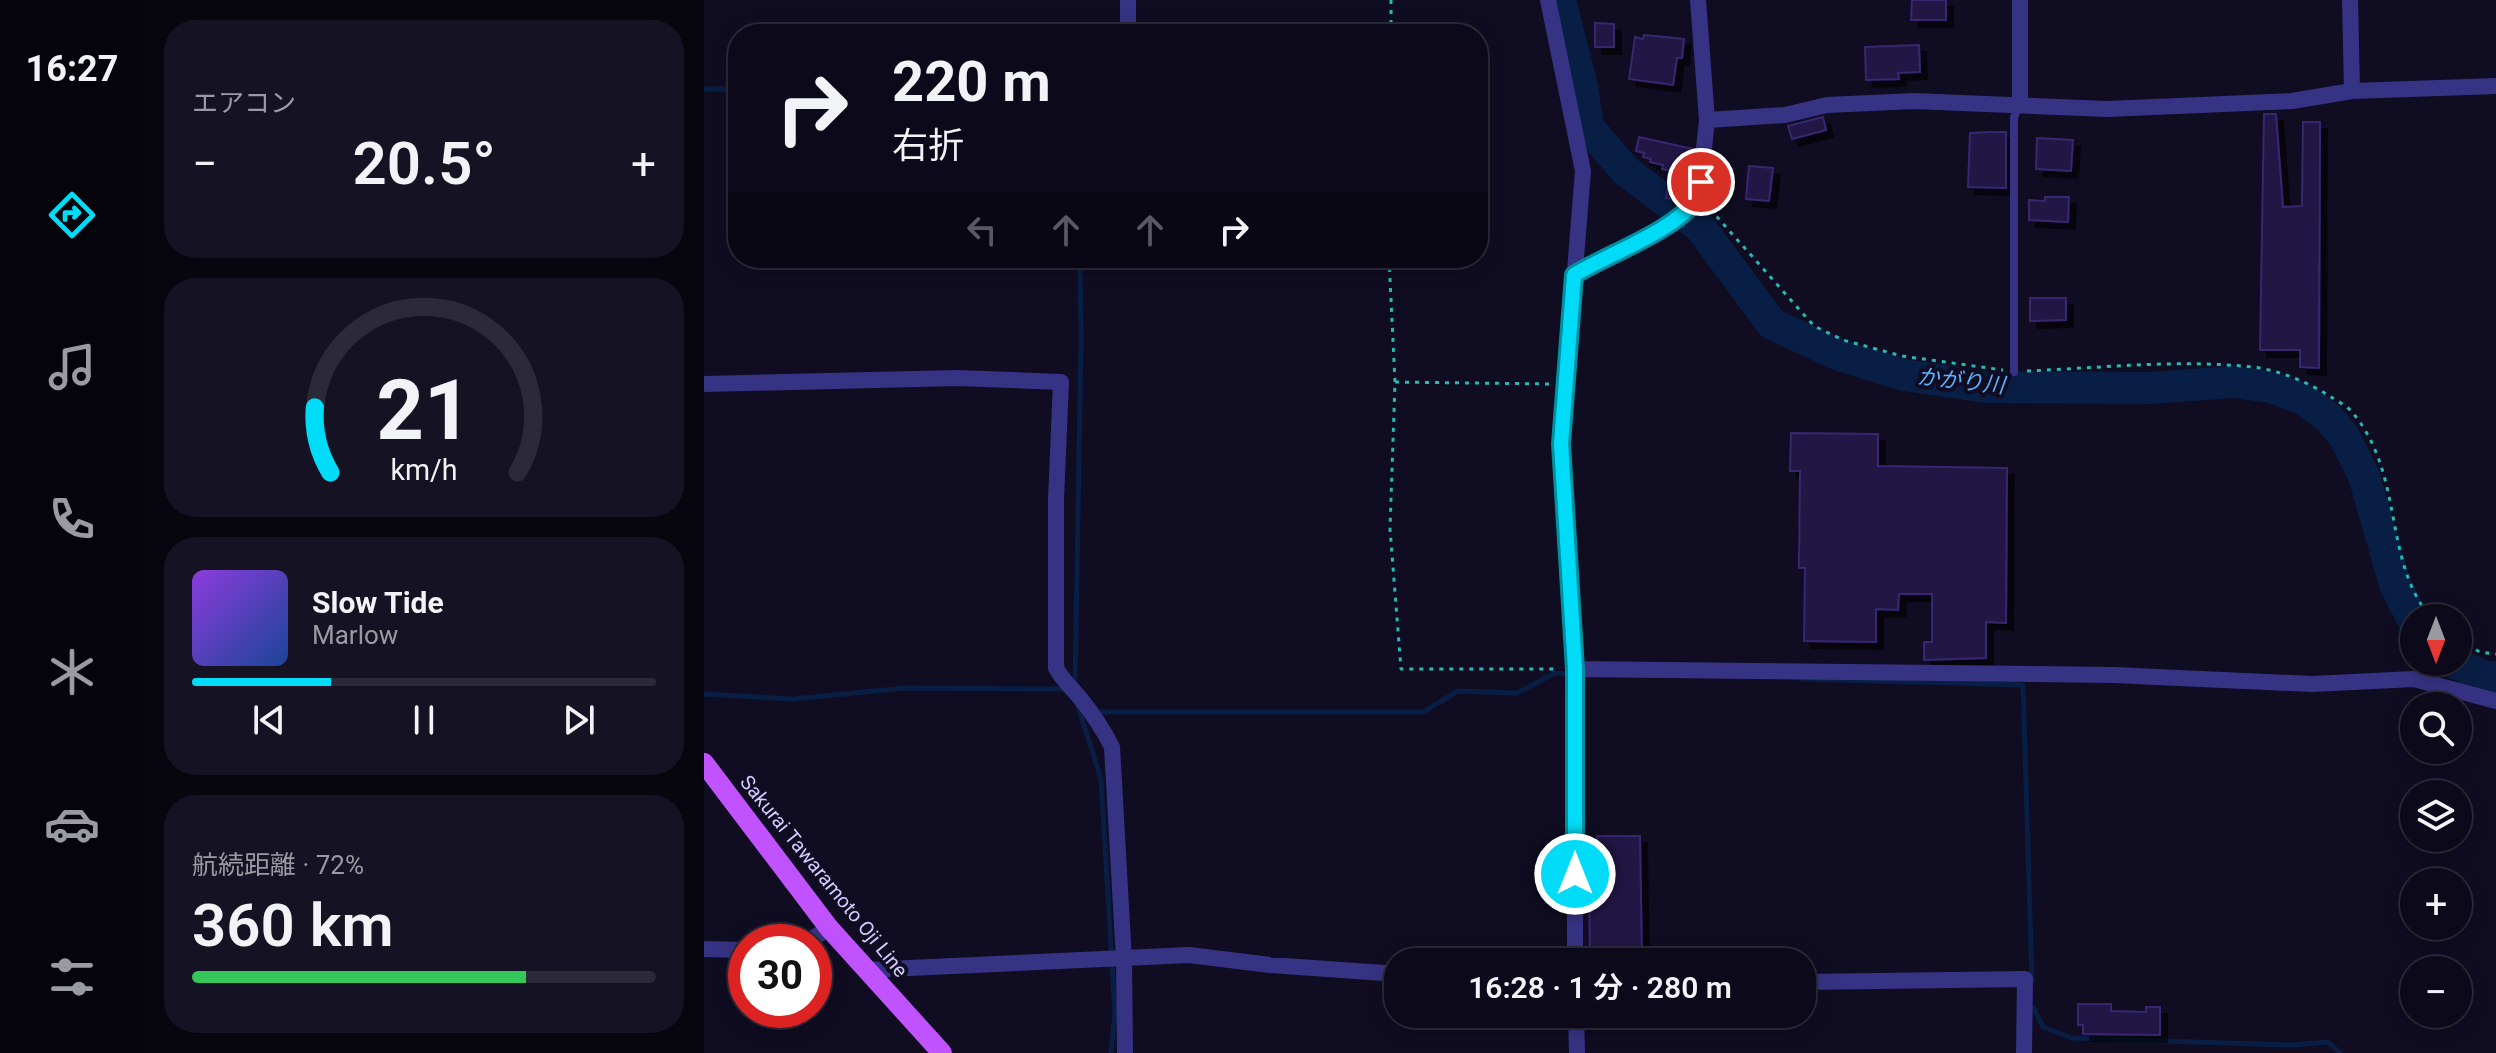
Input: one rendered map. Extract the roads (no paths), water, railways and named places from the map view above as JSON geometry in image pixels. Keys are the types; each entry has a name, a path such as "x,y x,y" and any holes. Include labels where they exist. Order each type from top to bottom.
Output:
{"main road":[{"name":"Sakurai Tawaramoto Oji Line","path":"704,763 826,924"},
{"name":"Sakurai Tawaramoto Oji Line","path":"832,932 942,1053"}],"street":[{"path":"1128,0 1128,24"},
{"path":"1548,0 1583,171 1561,444 1575,669 1575,948"},
{"path":"1574,275 1674,222 1697,199 1707,120 1698,0"},
{"path":"2020,0 2020,104"},
{"path":"2350,0 2352,91"},
{"path":"1707,120 1785,115 1841,104 1914,101 2107,109 2292,101 2352,91 2496,86"},
{"path":"704,384 957,378 1061,382 1056,500 1056,668 1063,681 1077,693 1101,724 1112,747 1124,960 1125,1053"},
{"path":"1575,669 2114,675 2312,684 2414,679 2496,701"},
{"path":"704,949 728,950"},
{"path":"865,970 1189,955 1270,965 1384,973"},
{"path":"1816,982 2025,979 2024,1053"},
{"path":"1576,1028 1577,1053"}],"lane":[{"path":"2014,372 2014,117 2020,104"}],"waterway":[{"name":"かがり川","path":"1560,0 1582,86 1588,127 1626,171 1700,227 1772,324 1839,355 1904,375 1986,387 2150,388 2234,382 2270,387 2303,399 2328,417 2344,436 2364,476 2395,584 2405,604"},
{"path":"704,89 728,89"},
{"path":"1075,685 1080,268"},
{"name":"かがり川","path":"2472,671 2496,678"},
{"path":"1097,712 1423,712 1458,691 1517,693 1555,673 1572,674"},
{"path":"1802,679 2023,685 2032,981"},
{"path":"704,694 793,699 905,688 1066,689"},
{"path":"1078,706 1101,779 1115,1013 1111,1053"},
{"path":"2033,1007 2043,1027 2072,1038 2291,1045 2328,1042 2340,1053"}]}
